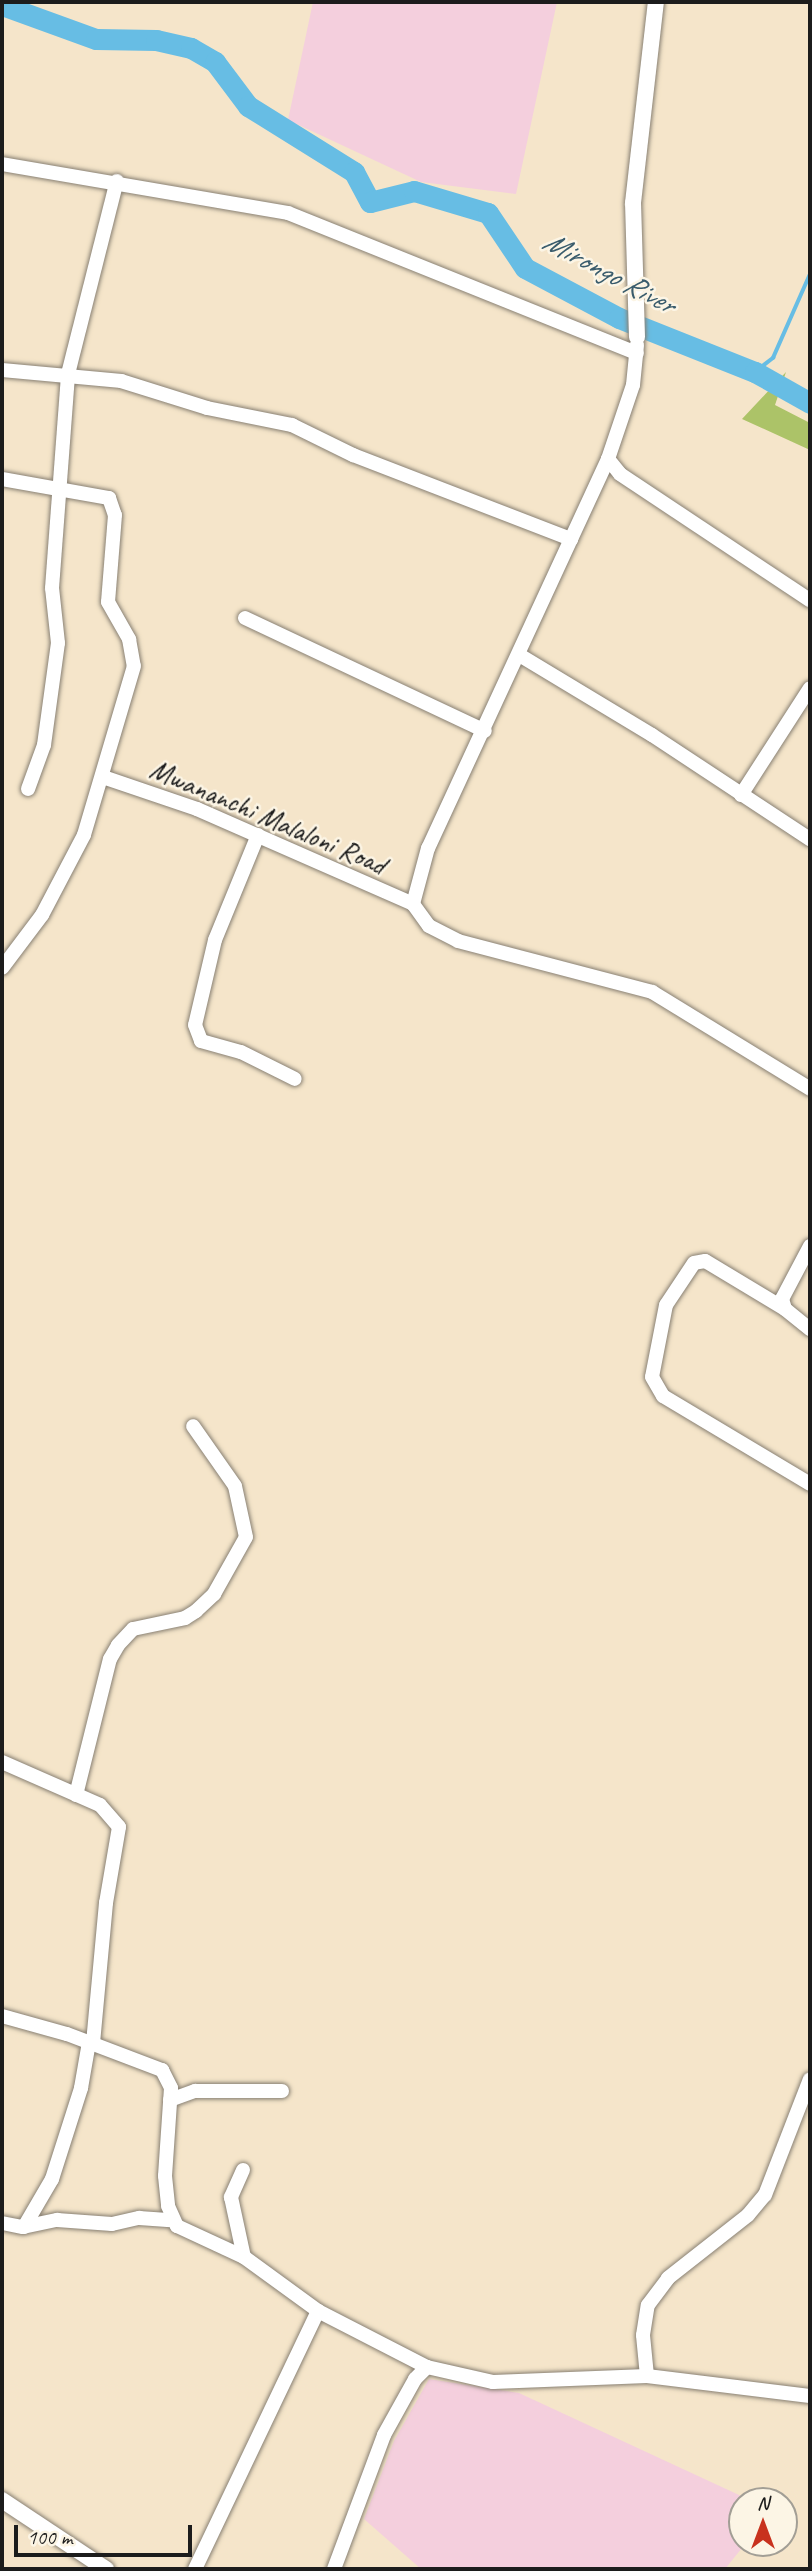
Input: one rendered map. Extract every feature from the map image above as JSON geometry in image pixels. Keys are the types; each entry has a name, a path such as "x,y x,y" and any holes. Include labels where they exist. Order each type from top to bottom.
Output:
{"street":[{"path":"656,2 633,203 637,345 633,385 608,459 521,656 428,848 413,904 429,926 458,942 652,992 810,1088"},
{"path":"2,164 117,181 320,224 595,340 637,345"},
{"path":"28,789 44,746 58,643 52,588 68,374 117,181"},
{"path":"2,370 68,374 135,384 207,408 292,425 353,455 571,539"},
{"path":"608,459 620,474 810,600"},
{"path":"2,479 109,498 115,515 108,602 129,639 134,666 84,835 42,915 2,968"},
{"path":"245,618 485,731"},
{"path":"521,656 652,735 810,839"},
{"path":"741,795 810,688"},
{"name":"Mwananchi Malaloni Road","path":"103,777 258,835 413,904"},
{"path":"258,835 215,940 195,1025 201,1041 241,1052 295,1079"},
{"path":"785,1309 784,1290 810,1246"},
{"path":"810,1329 785,1309 705,1261 698,1261 686,1269 666,1304 652,1377 663,1396 810,1485"},
{"path":"76,1794 110,1659 118,1645 133,1629 186,1618 196,1611 214,1594 246,1537 243,1508 235,1486 192,1426"},
{"path":"2,1762 100,1805 119,1828 106,1903 91,2043 81,2088 52,2179 24,2227"},
{"path":"2,2016 91,2043 162,2070 169,2078 165,2176 171,2220"},
{"path":"647,2376 643,2335 648,2305 668,2278 747,2216 765,2194 810,2079"},
{"path":"170,2100 195,2091 282,2091"},
{"path":"243,2171 232,2197 244,2258"},
{"path":"2,2223 24,2227 57,2220 112,2224 139,2218 171,2220 244,2258 318,2311 427,2367 493,2382 647,2376 810,2396"},
{"path":"195,2569 318,2311"},
{"path":"334,2569 384,2435 415,2379 427,2367"},
{"path":"2,2500 106,2569"}],"shaded area":[{"path":"313,2 557,2 516,194 421,182 288,120"},
{"path":"429,2379 519,2393 728,2490 728,2557 735,2557 725,2569 421,2569 364,2519 394,2441"}],"green space":[{"path":"786,372 775,405 810,423 810,450 742,419"}],"waterway":[{"path":"15,10 20,2"},
{"name":"Mirongo River","path":"2,5 96,39 156,40 191,48 215,62 248,106 354,172 370,202 414,191 488,213 525,268 619,318 755,372 810,403"},
{"path":"755,372 773,358 810,274"}]}
